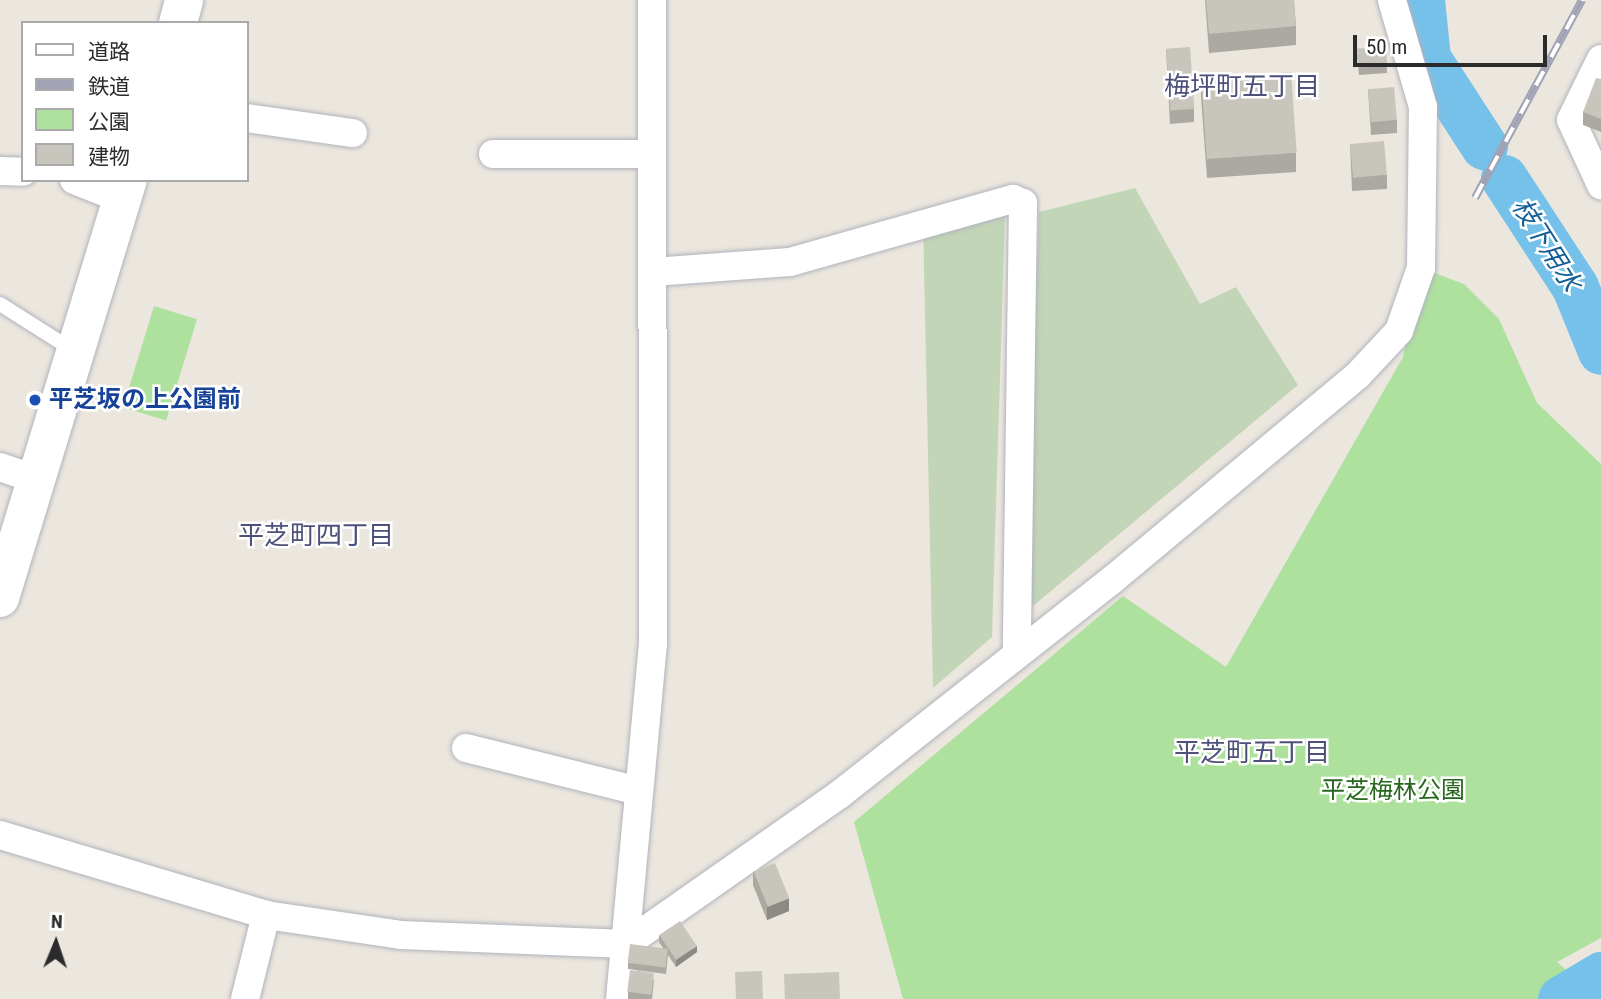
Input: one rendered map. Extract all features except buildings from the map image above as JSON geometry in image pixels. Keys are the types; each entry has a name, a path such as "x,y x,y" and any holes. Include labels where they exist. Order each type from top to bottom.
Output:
{"street":[{"path":"179,21 184,0"},
{"path":"620,999 653,645 653,272 649,154 652,0"},
{"path":"0,835 266,915 401,935 626,944 840,794 1017,654 1358,375 1404,323 1421,268 1423,107 1392,0"},
{"path":"1601,59 1572,121 1601,185"},
{"path":"248,118 353,133"},
{"path":"493,154 649,154"},
{"path":"0,171 21,172"},
{"path":"0,598 17,473 75,352 125,190 84,182"},
{"path":"653,272 790,262 1013,199 1023,203 1017,654"},
{"path":"466,748 638,791"},
{"path":"245,999 266,915"}],"lane":[{"path":"0,304 75,352"}],"green space":[{"path":"1135,188 1200,304 1236,287 1298,385 1033,606 1024,604 1039,212"},
{"path":"1005,213 992,637 933,688 923,221"},
{"name":"平芝梅林公園","path":"1421,268 1464,284 1499,319 1537,403 1601,464 1601,938 1557,962 1601,999 903,999 854,822 1123,596 1226,667 1403,357"},
{"path":"154,306 197,319 166,421 123,407"}],"waterway":[{"name":"枝下用水","path":"1421,0 1427,58 1484,146"},
{"name":"枝下用水","path":"1504,178 1575,287 1601,351"},
{"name":"枝下用水","path":"1561,999 1601,975"}],"railway":[{"path":"1475,198 1582,0"}],"place":[{"name":"平芝坂の上公園前","path":"35,400"}],"district":[{"name":"梅坪町五丁目","path":"1242,87"},
{"name":"平芝町四丁目","path":"316,536"},
{"name":"平芝町五丁目","path":"1252,753"}]}
